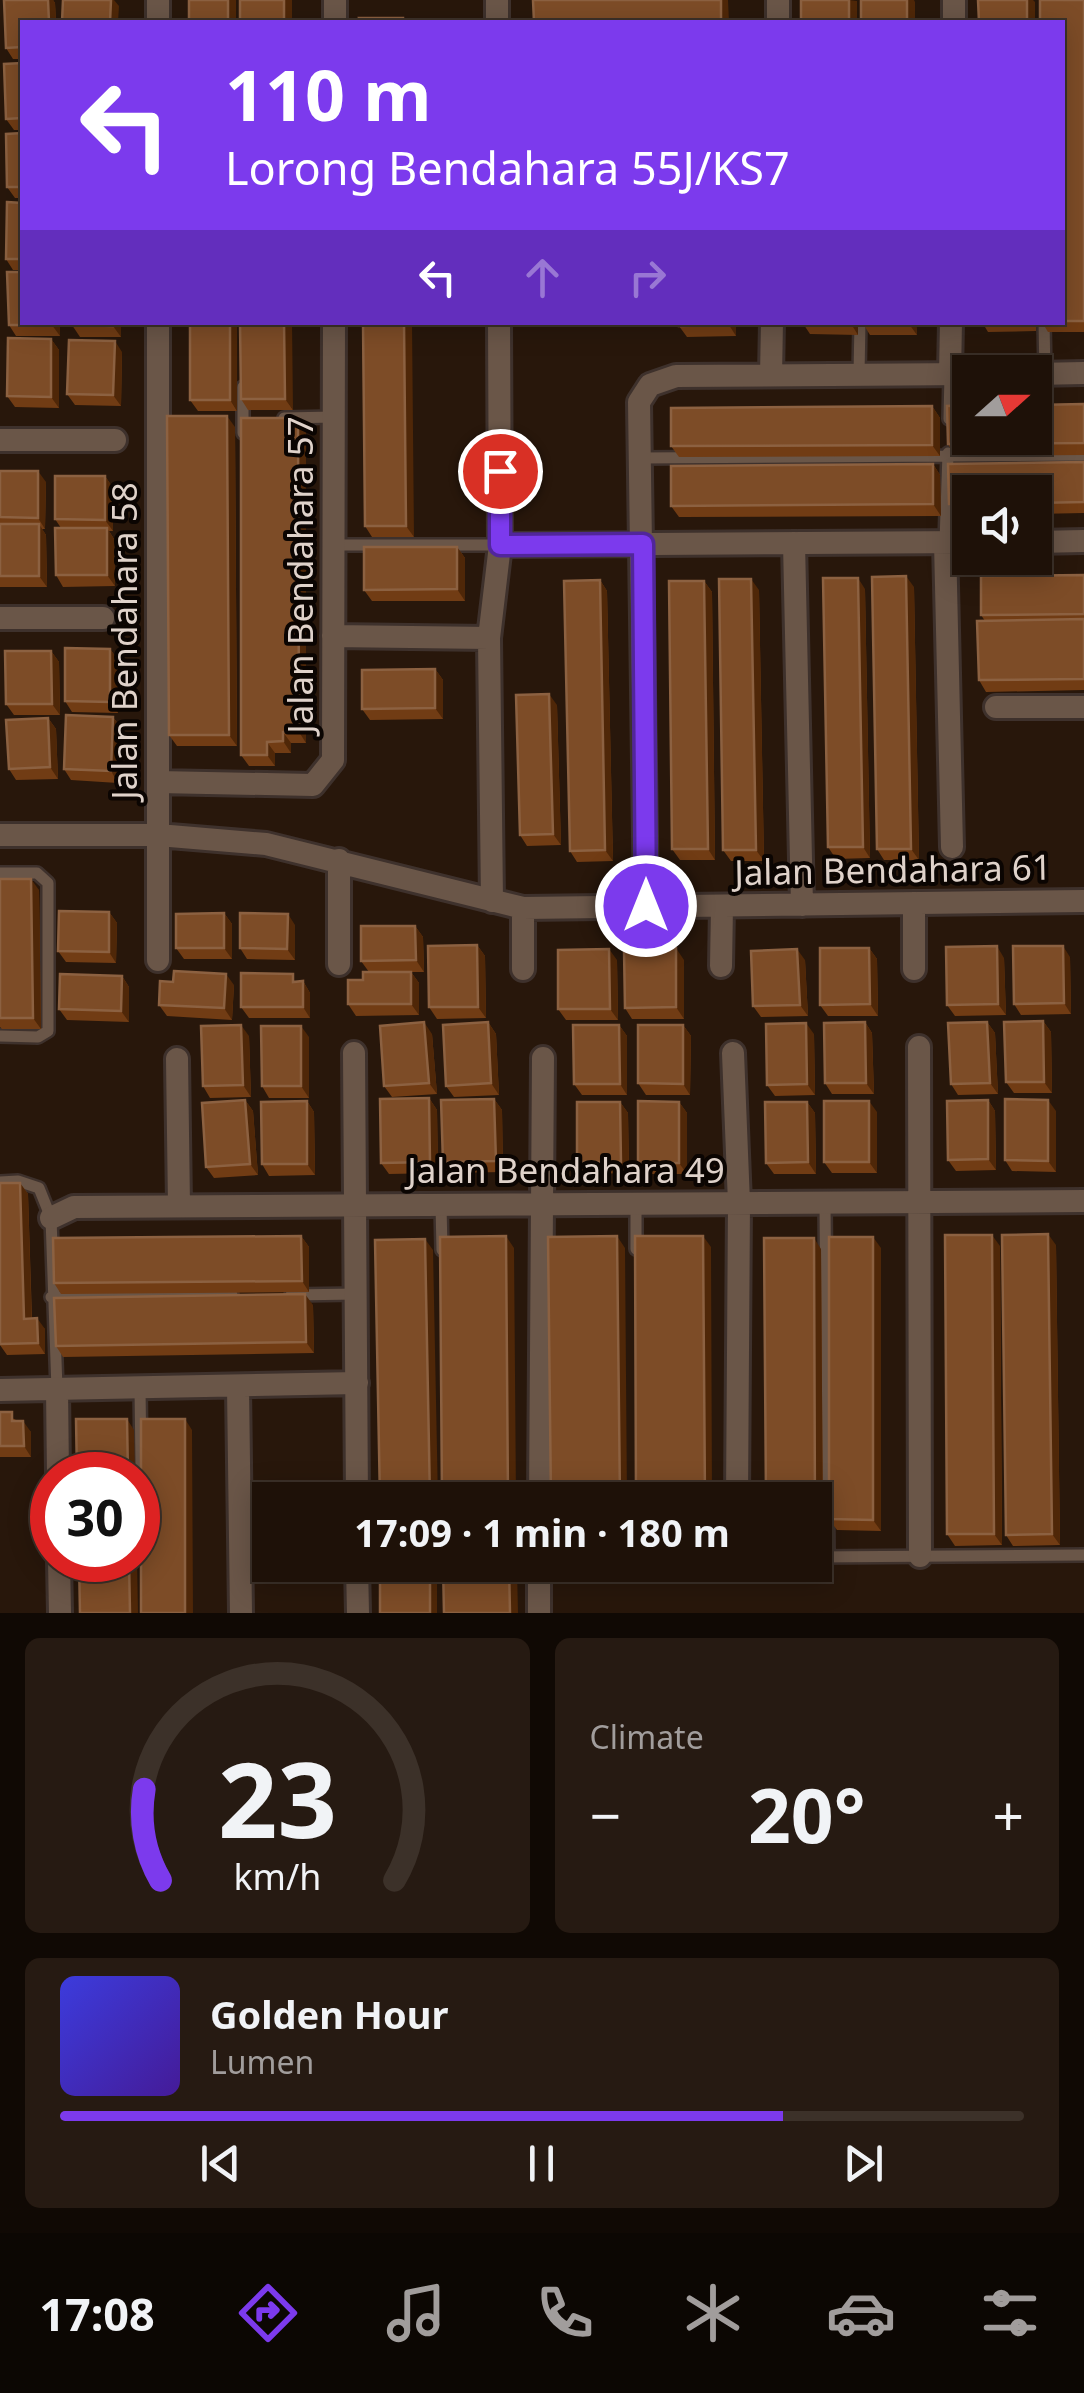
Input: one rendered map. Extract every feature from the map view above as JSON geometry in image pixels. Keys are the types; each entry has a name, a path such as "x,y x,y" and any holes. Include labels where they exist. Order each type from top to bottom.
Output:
{"street":[{"name":"Jalan Bendahara 58","path":"158,325 166,420 158,960"},
{"name":"Jalan Bendahara 57","path":"158,782 243,775 313,785 333,760 334,325"},
{"path":"492,901 489,638 500,545 499,325"},
{"path":"771,375 772,325"},
{"path":"952,325 957,355"},
{"path":"1052,374 1084,373"},
{"path":"646,906 639,402 650,385 676,376 952,374"},
{"path":"0,440 116,440"},
{"path":"1052,542 1084,541"},
{"path":"945,542 952,847"},
{"path":"500,545 952,542"},
{"path":"794,543 802,904"},
{"path":"0,618 103,618"},
{"path":"333,636 489,638"},
{"path":"996,706 1084,706"},
{"name":"Jalan Bendahara 61","path":"0,834 158,835 266,844 523,908 1084,901"},
{"path":"339,964 340,860"},
{"path":"914,903 914,969"},
{"path":"721,966 722,906"},
{"path":"523,908 523,968"},
{"path":"918,1047 920,1556"},
{"path":"354,1053 357,1482"},
{"path":"733,1053 739,1203 738,1482"},
{"path":"540,1482 542,1058"},
{"path":"177,1059 180,1206"},
{"name":"Jalan Bendahara 49","path":"51,1218 74,1208 180,1206 1084,1201"},
{"path":"0,1390 357,1383"},
{"path":"238,1386 241,1613"},
{"path":"58,1389 58,1452"},
{"path":"59,1582 60,1613"},
{"path":"358,1582 358,1613"},
{"path":"539,1613 540,1582"}],"lane":[{"path":"859,374 860,325"},
{"path":"1041,355 1044,325"},
{"path":"242,380 243,457"},
{"path":"226,419 334,418"},
{"path":"945,542 952,429"},
{"path":"639,458 1084,455"},
{"path":"334,545 500,545"},
{"path":"0,872 37,872 48,883 48,1031 38,1037 0,1036"},
{"path":"0,1182 18,1181 39,1188 51,1218 58,1389"},
{"path":"822,1482 824,1202"},
{"path":"441,1204 442,1264"},
{"path":"636,1204 636,1263"},
{"path":"280,1294 357,1294"},
{"path":"52,1296 242,1295"},
{"path":"140,1388 141,1452"},
{"path":"832,1557 1084,1555"}],"building":[{"path":"4,0 48,0 49,20 20,20 20,47 6,48"},
{"path":"63,0 111,0 110,20 62,20"},
{"path":"189,0 228,0 228,20 189,20"},
{"path":"240,0 284,0 284,20 240,20"},
{"path":"533,0 721,0 721,20 534,20"},
{"path":"801,0 849,0 849,20 801,20"},
{"path":"861,0 907,0 907,20 861,20"},
{"path":"978,0 1027,0 1027,20 979,20"},
{"path":"1040,0 1084,0 1084,321 1065,321 1065,20 1040,20"},
{"path":"359,18 403,18 403,20"},
{"path":"20,63 20,118 6,119 4,64"},
{"path":"20,133 20,187 7,187 6,134"},
{"path":"7,202 20,203 20,259 6,259"},
{"path":"7,272 20,272 20,325 9,325"},
{"path":"190,325 230,325 230,400 190,400"},
{"path":"240,325 284,325 285,399 241,399"},
{"path":"363,325 404,325 406,526 365,526"},
{"path":"8,338 51,339 51,397 7,396"},
{"path":"69,340 115,341 113,395 67,394"},
{"path":"1084,404 1084,443 1052,443 1052,405"},
{"path":"932,406 932,445 671,446 671,408"},
{"path":"947,406 952,406 952,444 948,444"},
{"path":"167,416 227,416 229,735 169,735"},
{"path":"241,418 298,418 299,732 283,732 283,741 267,742 267,755 241,755"},
{"path":"1084,462 1084,502 1052,503 1052,475 952,475 949,504 948,464"},
{"path":"933,464 933,504 671,506 671,466"},
{"path":"0,471 38,471 38,518 0,517"},
{"path":"55,476 105,476 105,520 55,519"},
{"path":"0,524 39,524 39,576 0,576"},
{"path":"55,528 107,528 107,575 56,575"},
{"path":"364,547 457,547 457,589 364,590"},
{"path":"1084,575 1084,614 981,615 981,576"},
{"path":"906,576 911,849 877,849 872,577"},
{"path":"823,578 858,578 863,847 828,847"},
{"path":"719,579 751,579 756,850 723,850"},
{"path":"600,580 605,850 570,851 564,581"},
{"path":"669,581 704,581 708,849 672,849"},
{"path":"1084,619 1084,679 979,680 977,621"},
{"path":"65,648 110,649 110,702 65,701"},
{"path":"5,651 51,651 52,704 6,704"},
{"path":"435,669 435,708 362,709 362,670"},
{"path":"549,694 553,834 520,835 516,695"},
{"path":"66,715 113,717 111,771 64,769"},
{"path":"48,718 50,767 9,769 6,720"},
{"path":"0,879 31,879 33,1018 0,1018"},
{"path":"59,911 109,912 109,952 58,951"},
{"path":"224,913 224,948 176,948 176,914"},
{"path":"240,913 288,914 287,949 240,948"},
{"path":"361,926 415,926 416,960 361,961"},
{"path":"477,945 478,1007 429,1007 428,946"},
{"path":"997,946 998,1004 947,1005 946,947"},
{"path":"1013,946 1063,946 1064,1003 1014,1004"},
{"path":"676,948 676,1007 625,1008 624,949"},
{"path":"820,948 869,948 870,1004 820,1005"},
{"path":"609,949 610,1009 558,1009 558,950"},
{"path":"797,949 800,1005 753,1006 751,951"},
{"path":"174,971 226,974 224,1008 159,1005 160,981 173,982"},
{"path":"363,972 411,972 411,1004 348,1004 348,980 363,980"},
{"path":"241,973 293,974 293,982 303,981 303,1007 241,1007"},
{"path":"60,974 122,976 121,1011 59,1009"},
{"path":"1043,1021 1044,1082 1006,1082 1004,1022"},
{"path":"424,1022 429,1083 384,1086 380,1026"},
{"path":"488,1022 491,1083 446,1086 443,1025"},
{"path":"865,1022 866,1083 825,1083 824,1023"},
{"path":"987,1022 990,1083 951,1084 948,1023"},
{"path":"806,1023 807,1084 767,1085 766,1024"},
{"path":"241,1025 243,1085 203,1086 201,1026"},
{"path":"573,1025 619,1025 620,1084 574,1084"},
{"path":"638,1025 683,1025 683,1084 638,1083"},
{"path":"261,1026 301,1026 301,1086 262,1086"},
{"path":"429,1098 430,1162 381,1163 380,1099"},
{"path":"494,1099 496,1161 443,1162 441,1100"},
{"path":"1005,1099 1048,1100 1048,1161 1005,1160"},
{"path":"245,1100 250,1164 206,1167 202,1103"},
{"path":"988,1100 988,1159 948,1160 947,1101"},
{"path":"307,1101 307,1164 262,1164 261,1102"},
{"path":"638,1101 679,1102 679,1163 638,1163"},
{"path":"824,1101 869,1101 869,1162 824,1162"},
{"path":"577,1102 620,1102 621,1162 577,1162"},
{"path":"765,1102 807,1102 808,1162 766,1163"},
{"path":"0,1183 20,1183 24,1319 37,1318 38,1343 0,1344"},
{"path":"1048,1234 1052,1534 1006,1535 1002,1235"},
{"path":"945,1235 992,1235 994,1534 947,1534"},
{"path":"301,1236 302,1281 54,1283 53,1238"},
{"path":"506,1236 508,1482 442,1482 440,1237"},
{"path":"617,1236 620,1482 551,1482 548,1237"},
{"path":"635,1236 703,1236 705,1482 636,1482"},
{"path":"829,1237 873,1237 873,1520 832,1519"},
{"path":"764,1238 814,1238 815,1482 766,1482"},
{"path":"425,1239 430,1482 380,1482 375,1240"},
{"path":"305,1294 306,1342 56,1346 54,1298"},
{"path":"0,1412 12,1412 12,1421 23,1421 24,1446 0,1446"},
{"path":"76,1419 127,1419 128,1452 77,1452"},
{"path":"141,1419 185,1419 185,1613 141,1613 141,1582 160,1582 160,1452 141,1452"},
{"path":"79,1582 129,1582 130,1613 80,1613"},
{"path":"380,1582 430,1582 430,1613 380,1613"},
{"path":"443,1582 509,1582 510,1613 444,1613"}],"route":[{"path":"500,471 500,545 643,544 646,906"}]}
